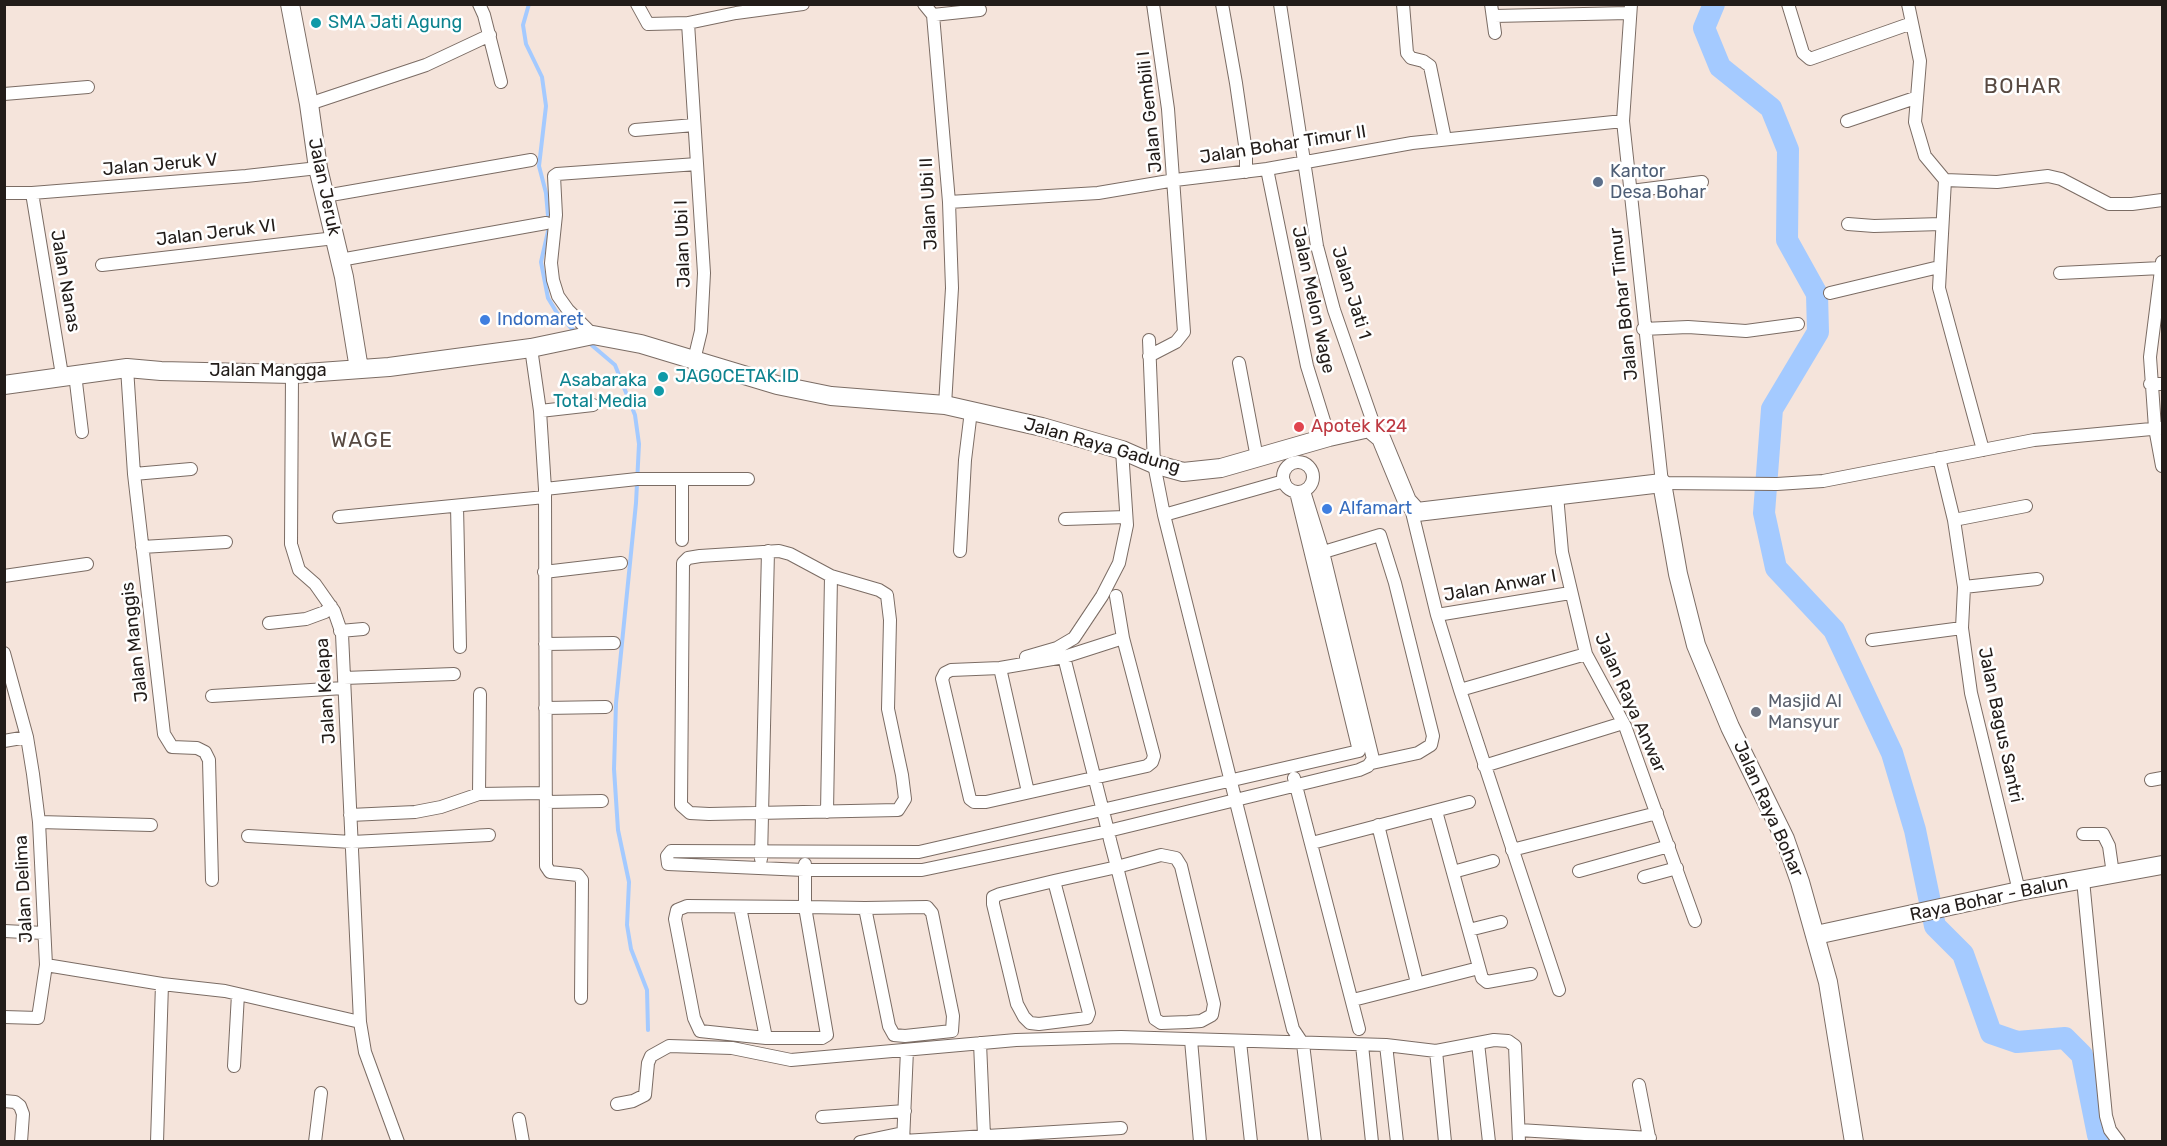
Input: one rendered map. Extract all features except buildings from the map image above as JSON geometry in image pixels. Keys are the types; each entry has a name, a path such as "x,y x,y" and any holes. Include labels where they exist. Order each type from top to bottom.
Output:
{"street":[{"name":"Jalan Jeruk","path":"290,4 309,104 318,168 340,260 359,369"},
{"path":"479,4 490,35 501,82"},
{"path":"637,4 648,24 688,23 736,13 803,4"},
{"name":"Jalan Gembili I","path":"1149,356 1176,342 1184,332 1175,180 1160,42 1152,4"},
{"path":"1222,4 1243,129 1246,172"},
{"name":"Jalan Jati 1","path":"1280,4 1317,246 1334,310 1376,431"},
{"path":"1402,4 1406,51 1409,57 1423,61 1430,66 1445,139"},
{"path":"1788,4 1803,53 1810,59 1912,23"},
{"path":"1908,4 1920,61 1915,98 1916,122 1925,156 1945,180 1939,267 1942,302 1983,450"},
{"path":"928,8 980,9"},
{"name":"Jalan Ubi II","path":"928,8 949,202 951,288 945,405"},
{"path":"1495,33 1492,10 1630,9"},
{"name":"Jalan Bohar Timur","path":"1630,9 1623,121 1643,329 1662,483"},
{"path":"635,130 694,124 688,23"},
{"path":"309,104 432,63 490,35"},
{"path":"4,94 88,87"},
{"path":"1846,121 1915,98"},
{"name":"Jalan Bohar Timur II","path":"949,202 1098,193 1175,180 1268,169 1445,139 1623,121"},
{"name":"Jalan Ubi I","path":"694,124 704,273 701,331 694,360"},
{"path":"325,196 531,160"},
{"path":"588,336 558,296 553,280 551,263 556,215 554,176 697,164"},
{"name":"Jalan Jeruk V","path":"4,193 32,193 246,176 318,168"},
{"name":"Jalan Melon Wage","path":"1268,169 1307,366 1329,437"},
{"path":"1945,180 1997,182 2048,176 2061,179 2109,204 2163,200"},
{"path":"1631,191 1702,182"},
{"name":"Jalan Nanas","path":"32,193 82,432"},
{"path":"340,260 546,223"},
{"path":"1848,224 1874,226 1941,224"},
{"name":"Jalan Jeruk VI","path":"102,264 335,238"},
{"path":"2060,273 2162,265 2151,336 2163,466"},
{"path":"1830,293 1939,267"},
{"path":"1643,329 1688,327 1746,331 1798,324"},
{"name":"Jalan Raya Gadung","path":"531,348 588,336 641,344 777,385 831,396 945,405 971,411 1122,450 1154,464 1184,472 1221,468 1257,458 1290,456 1329,437 1361,429 1376,431"},
{"path":"1149,340 1154,464 1164,515 1293,1029 1303,1044 1315,1142"},
{"path":"531,348 540,411 545,493 545,798 548,871 578,875 582,880 581,998"},
{"name":"Jalan Mangga","path":"4,385 127,368 292,374 359,369 531,348"},
{"path":"1239,363 1257,458"},
{"name":"Jalan Manggis","path":"127,368 134,474 165,734 172,747 197,748 205,752 209,760 212,880"},
{"name":"Jalan Kelapa","path":"292,374 291,544 299,570 315,584 330,606 340,631 360,1022 365,1052 398,1142"},
{"path":"540,411 593,405"},
{"path":"960,551 971,411"},
{"path":"1411,508 1426,513 1662,483 1777,484 1823,481 2034,440 2159,428"},
{"path":"1376,431 1411,508 1437,615 1558,990"},
{"path":"1018,659 1057,648 1074,638 1102,596 1119,563 1126,517 1122,450"},
{"path":"1290,456 1306,465 1313,473 1311,484 1300,491 1291,490 1284,481 1290,456"},
{"name":"Jalan Bagus Santri","path":"1939,458 1954,520 1964,587 1962,628 1971,693 2019,891"},
{"path":"134,474 191,469"},
{"path":"682,479 682,540"},
{"path":"339,517 457,506 637,480 748,479"},
{"path":"1164,515 1284,481"},
{"name":"Jalan Raya Bohar","path":"1662,483 1678,574 1696,645 1730,727 1785,839 1816,935 1828,982 1854,1142"},
{"path":"1300,491 1318,554 1342,656 1360,750 1292,768 919,852 671,851 666,860 669,865 804,870 922,870 1108,831 1359,770 1372,763 1418,753 1431,746 1433,736 1380,535 1318,554"},
{"name":"Jalan Raya Anwar","path":"1557,495 1562,552 1586,654 1608,703 1623,723 1695,921"},
{"path":"457,506 460,647"},
{"path":"1954,520 2026,506"},
{"path":"1065,519 1126,517"},
{"path":"142,547 226,542"},
{"path":"760,868 768,551"},
{"path":"768,551 790,554 831,576 879,590 887,595 890,629 888,709 903,775 905,799 898,810 690,813 681,805 683,564 688,558 700,556 768,551"},
{"path":"544,572 621,563"},
{"path":"4,576 87,564"},
{"path":"826,812 831,576"},
{"path":"1964,587 2037,579"},
{"name":"Jalan Anwar I","path":"1437,615 1570,593"},
{"path":"1116,596 1123,638 1154,756 1152,762 1147,766 986,802 974,802 970,799 942,679 951,669 1000,668 1064,657 1123,638"},
{"path":"269,623 306,619 325,612 330,606"},
{"path":"340,631 363,628"},
{"path":"1872,640 1962,628"},
{"path":"545,644 614,643"},
{"name":"Jalan Delima","path":"4,653 27,737 39,822 46,965 38,1018 4,1017"},
{"path":"1460,690 1586,654"},
{"path":"1342,656 1372,763"},
{"path":"1054,881 1089,1013 1087,1018 1030,1023 1023,1017 1017,1004 992,900 999,894 1054,881 1117,867 1161,855 1176,858 1181,866 1214,1004 1212,1015 1201,1021 1157,1022 1117,867 1064,657"},
{"path":"1000,668 1028,792"},
{"path":"212,696 454,674"},
{"path":"479,794 480,694"},
{"path":"545,708 606,707"},
{"path":"1484,766 1623,723"},
{"path":"4,741 27,737"},
{"path":"1292,768 1359,1029"},
{"path":"350,815 415,812 479,794 602,801"},
{"path":"1312,843 1469,802"},
{"path":"1436,811 1482,978 1487,982 1531,974"},
{"path":"1512,850 1657,813"},
{"path":"39,822 152,825"},
{"path":"1378,825 1417,983"},
{"path":"1010,831 1015,850"},
{"path":"2083,834 2103,834 2109,846 2113,874"},
{"path":"248,836 352,842 489,835"},
{"path":"1579,871 1669,846"},
{"path":"919,852 922,870"},
{"path":"805,853 806,907 827,1035 822,1038 766,1038 703,1033 694,1018 675,919 677,910 687,906 806,907 865,909 923,906 930,909 953,1016 952,1031 894,1035 889,1026 865,909"},
{"path":"1453,872 1493,861"},
{"name":"Raya Bohar - Balun","path":"1816,935 2019,891 2163,865"},
{"path":"1644,878 1677,868"},
{"path":"2083,880 2106,1116 2110,1130 2119,1142"},
{"path":"740,907 766,1038"},
{"path":"1469,930 1501,922"},
{"path":"4,931 44,933"},
{"path":"46,965 238,994 360,1022"},
{"path":"1353,1000 1479,968"},
{"path":"157,1142 162,984"},
{"path":"234,1066 238,994"},
{"path":"617,1104 633,1101 645,1095 648,1063 664,1048 732,1048 766,1057 791,1060 980,1044 1121,1037 1386,1045 1436,1051 1478,1043 1508,1041 1515,1046 1519,1136 1650,1140 1639,1084"},
{"path":"1191,1040 1200,1142"},
{"path":"1240,1042 1251,1142"},
{"path":"1478,1043 1489,1142"},
{"path":"980,1044 984,1136"},
{"path":"1386,1045 1397,1142"},
{"path":"1362,1046 1372,1142"},
{"path":"903,1139 907,1050"},
{"path":"1436,1051 1445,1142"},
{"path":"315,1142 321,1093"},
{"path":"4,1101 15,1102 20,1106 23,1114 21,1142"},
{"path":"822,1117 905,1111"},
{"path":"519,1119 523,1142"},
{"path":"860,1142 984,1136 1015,1138 1083,1135 1121,1128"}],"waterway":[{"path":"529,4 523,25 526,44 542,77 546,106 539,166 546,193 549,227 541,262 548,298 557,313 575,332"},
{"path":"1714,4 1704,28 1720,67 1771,108 1788,150 1787,240 1817,294 1818,332 1772,409 1764,513 1776,568 1834,630 1892,753 1915,830 1935,926 1963,954 1991,1033 2017,1042 2065,1038 2082,1055 2098,1135 2104,1142"},
{"path":"588,342 615,365 635,415 639,444 636,503 616,703 614,769 618,830 629,882 627,925 631,949 647,990 648,1030"}],"place":[{"name":"SMA Jati Agung","path":"316,23"},
{"name":"Kantor Desa Bohar","path":"1598,182"},
{"name":"Indomaret","path":"485,320"},
{"name":"JAGOCETAK.ID","path":"663,377"},
{"name":"Asabaraka Total Media","path":"659,391"},
{"name":"Apotek K24","path":"1299,427"},
{"name":"Alfamart","path":"1327,509"},
{"name":"Masjid Al Mansyur","path":"1756,712"}],"district":[{"name":"BOHAR","path":"2023,87"},
{"name":"WAGE","path":"362,441"}]}
